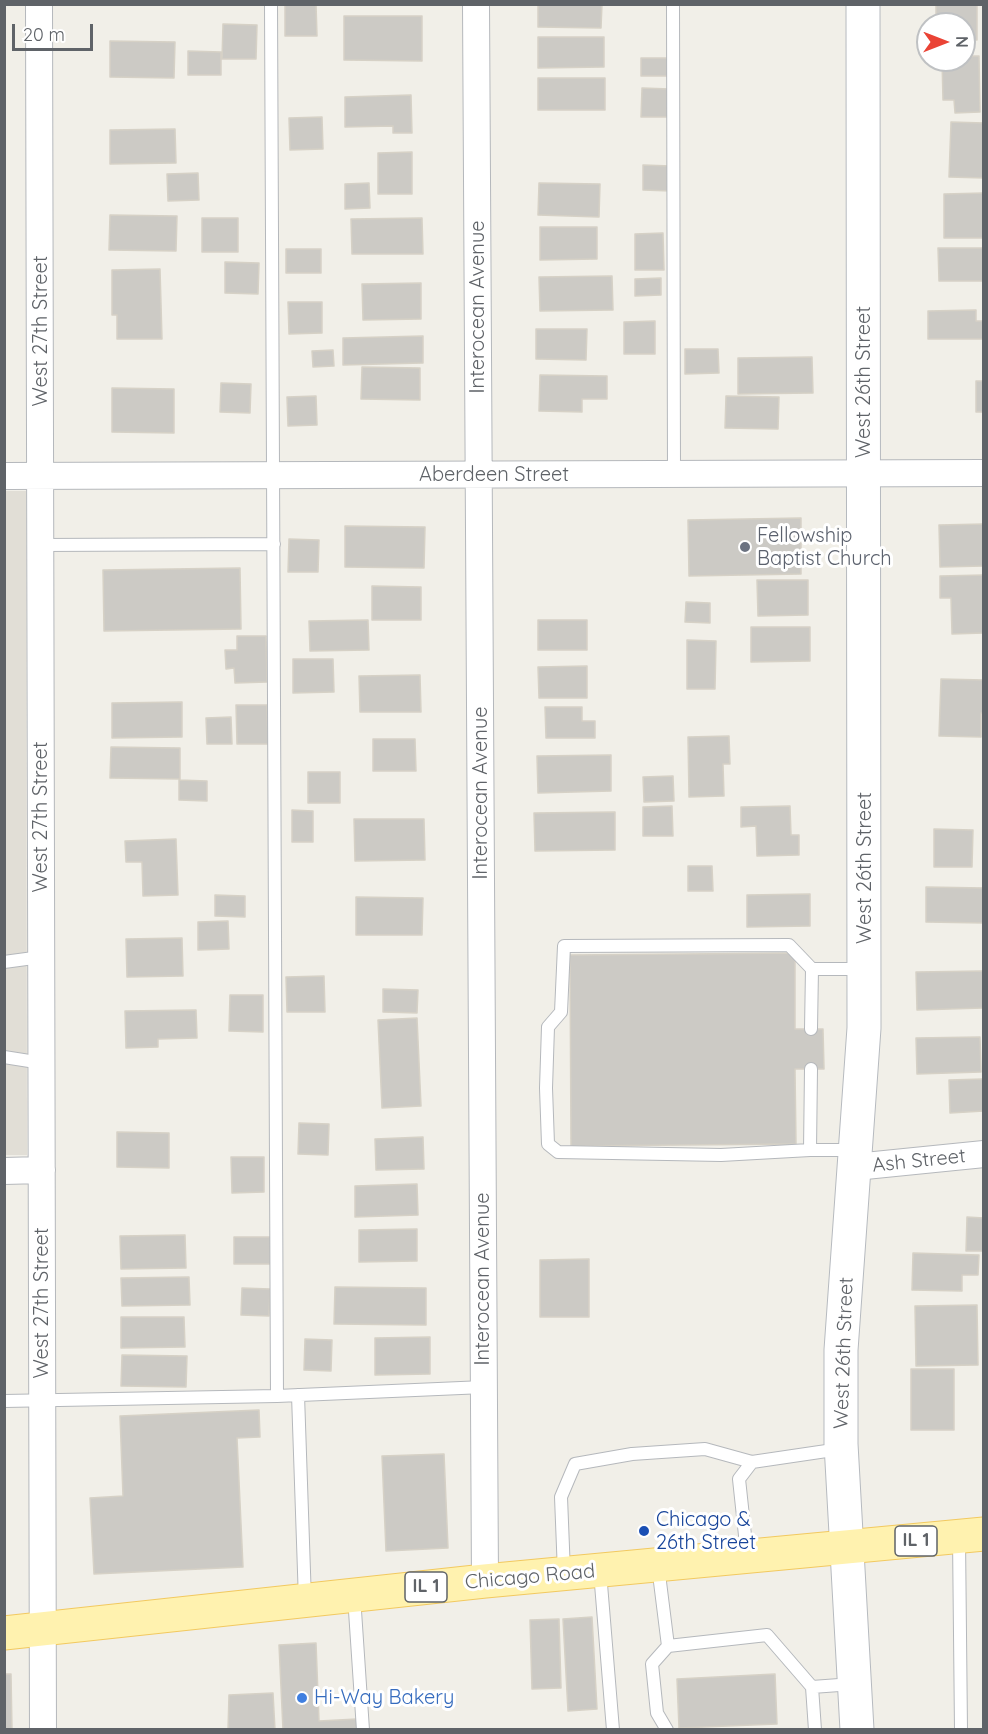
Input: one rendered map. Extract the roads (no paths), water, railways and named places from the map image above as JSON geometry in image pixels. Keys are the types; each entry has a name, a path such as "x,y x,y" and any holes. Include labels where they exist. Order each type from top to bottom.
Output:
{"main road":[{"name":"Chicago Road","path":"4,1633 485,1581 971,1536"}],"street":[{"name":"West 27th Street","path":"39,4 43,1730"},
{"name":"Interocean Avenue","path":"476,4 485,1581"},
{"name":"West 26th Street","path":"856,1730 842,1449 841,1350 856,1159 865,969 863,4"},
{"name":"Aberdeen Street","path":"4,476 984,473"},
{"name":"Ash Street","path":"856,1159 984,1154"},
{"path":"4,1171 42,1170"}],"lane":[{"path":"271,4 277,1396"},
{"path":"672,4 674,474"},
{"path":"41,545 274,544"},
{"path":"811,1029 812,969 789,945 564,946 561,1012 548,1027 546,1088 548,1143 558,1152 721,1155 810,1150 856,1159"},
{"path":"4,962 41,957"},
{"path":"812,969 865,969"},
{"path":"4,1057 42,1063"},
{"path":"810,1150 811,1069"},
{"path":"4,1401 277,1396 484,1387"},
{"path":"297,1395 305,1601"},
{"path":"564,1574 561,1497 575,1464 632,1454 705,1449 752,1462 842,1449"},
{"path":"748,1557 739,1479 752,1462"},
{"path":"961,1730 971,1536"},
{"path":"658,1565 668,1646"},
{"path":"600,1571 613,1730"},
{"path":"354,1595 363,1730"},
{"path":"667,1730 657,1713 652,1664 668,1646 768,1635 812,1687 816,1730"},
{"path":"812,1687 854,1684"}],"place":[{"name":"Fellowship Baptist Church","path":"745,547"},
{"name":"Chicago & 26th Street","path":"644,1531"},
{"name":"Hi-Way Bakery","path":"302,1698"}]}
